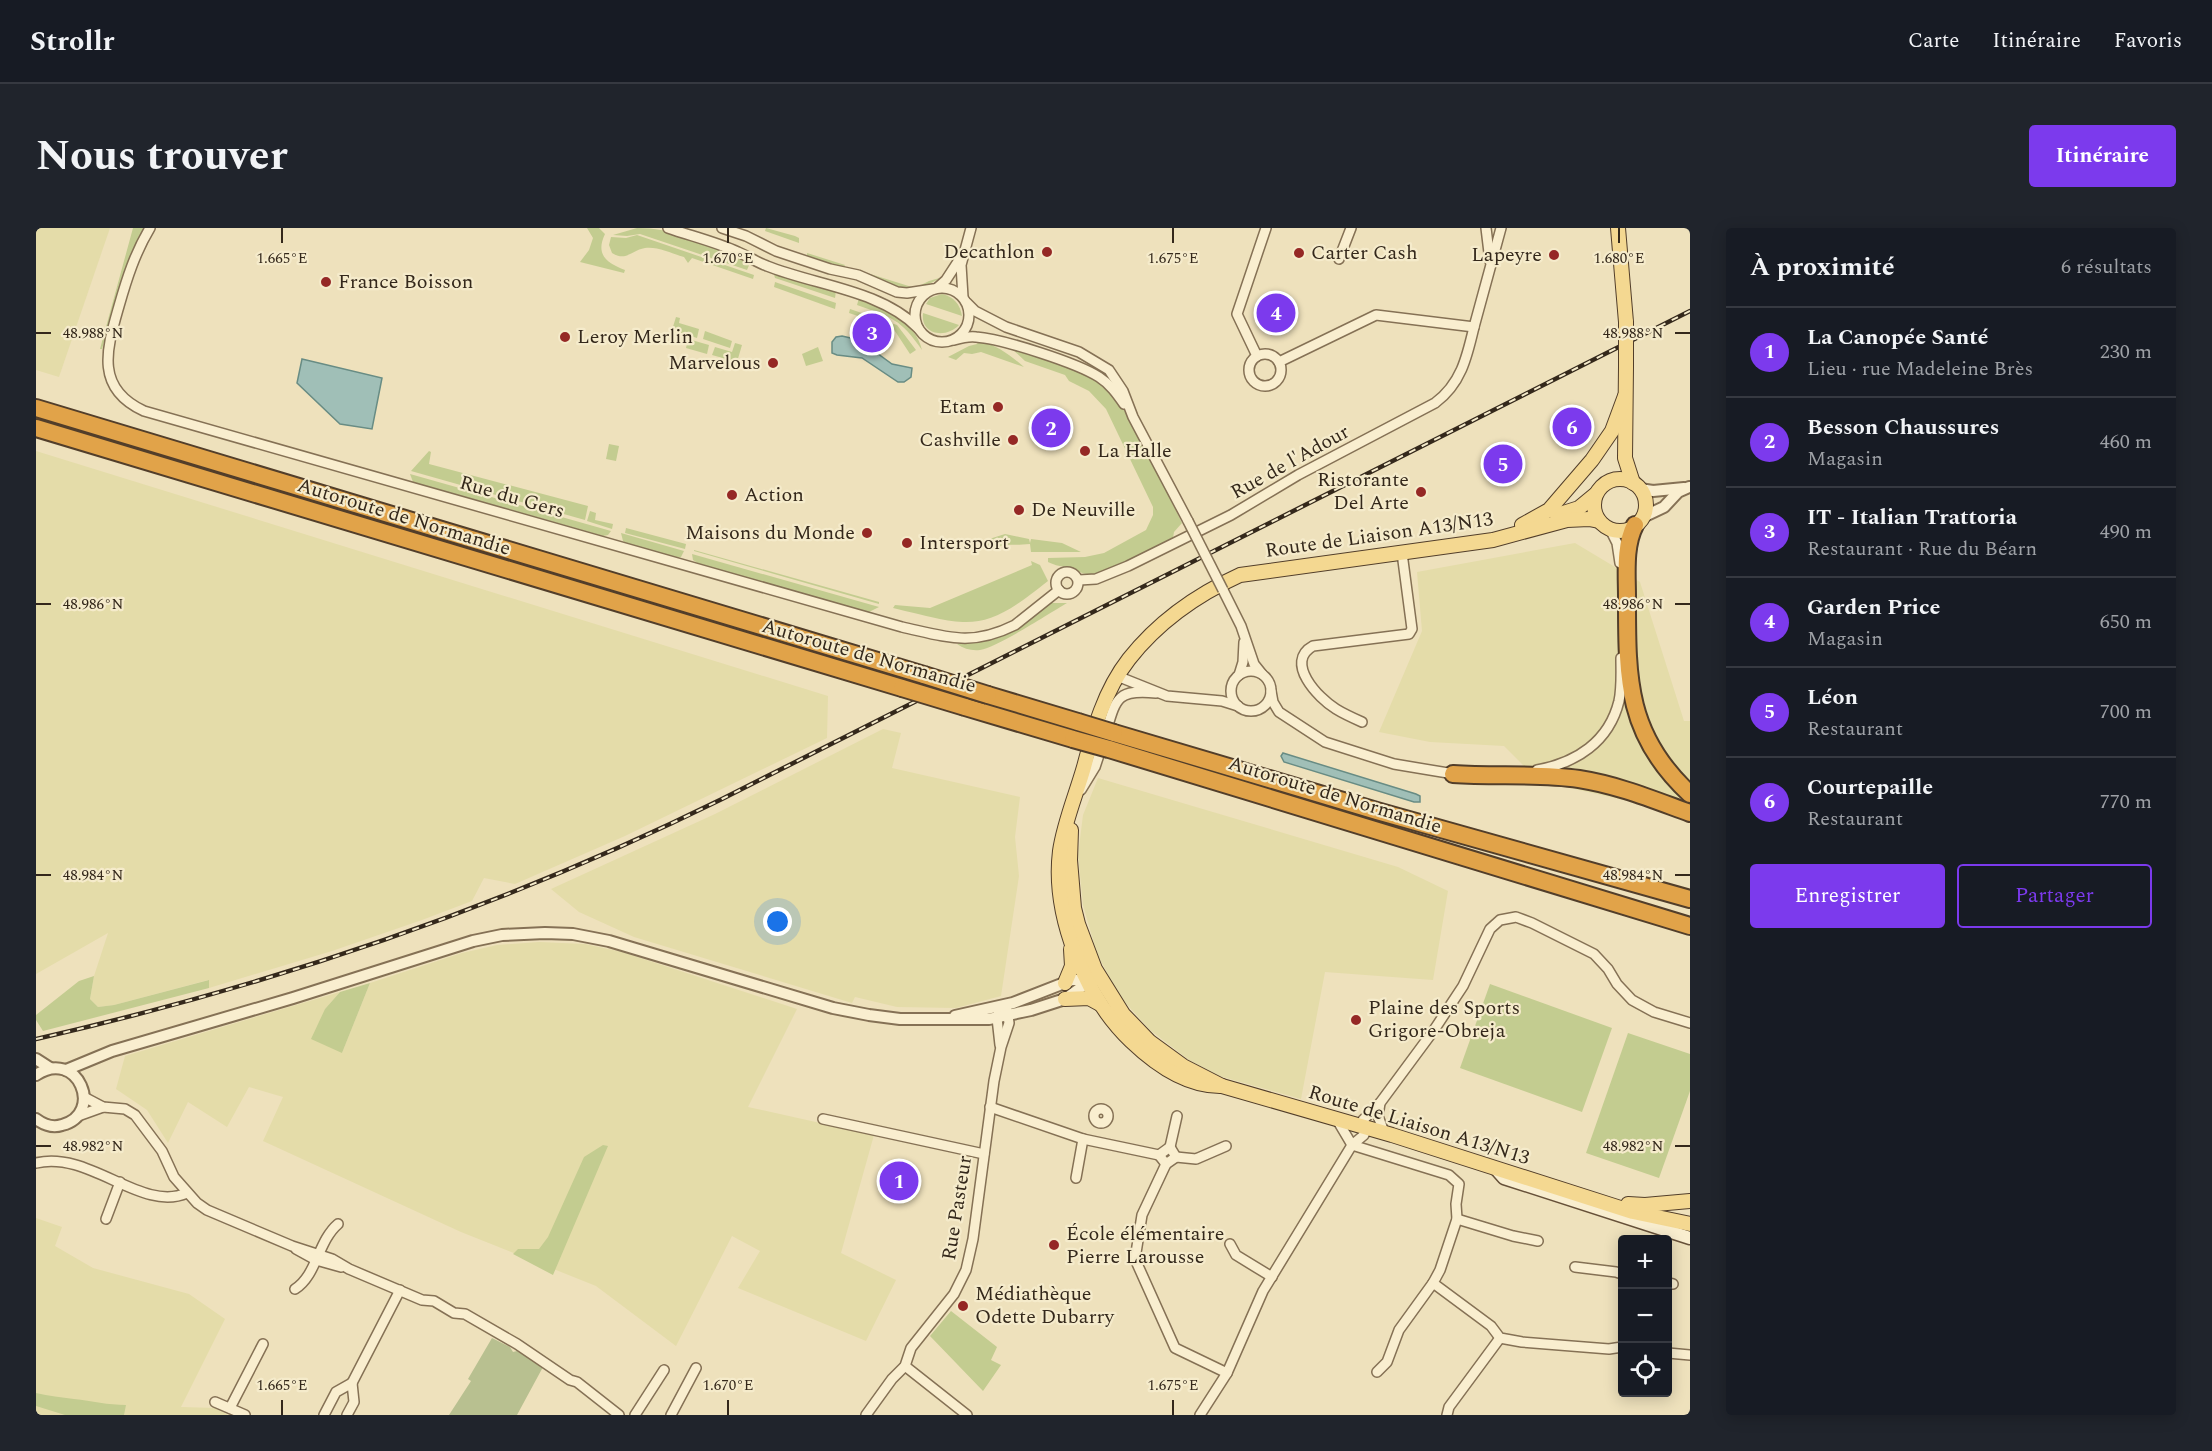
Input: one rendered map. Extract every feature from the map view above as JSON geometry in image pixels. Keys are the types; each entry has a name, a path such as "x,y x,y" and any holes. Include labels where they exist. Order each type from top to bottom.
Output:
{"highway":[{"name":"Autoroute de Normandie","path":"36,408 1114,733 1690,900"},
{"name":"Autoroute de Normandie","path":"36,428 1109,749 1690,927"},
{"path":"1639,521 1631,535 1627,568 1628,661 1632,695 1650,746 1668,773 1690,794"},
{"path":"1453,774 1488,777 1557,777 1590,781 1690,813"}],"main road":[{"path":"1618,228 1625,290"},
{"path":"1624,429 1617,463 1607,482 1596,494 1594,506 1605,525 1622,531 1639,521 1645,501 1626,463 1624,429 1626,228"},
{"path":"1522,525 1549,510 1592,460 1612,431 1625,396"},
{"path":"1607,482 1620,479 1637,486"},
{"name":"Route de Liaison A13/N13","path":"1073,806 1099,715 1117,676 1144,640 1200,588 1244,567 1481,534 1522,525 1579,508 1596,494"},
{"name":"Route de Liaison A13/N13","path":"1173,614 1240,575 1493,540 1567,520 1589,519 1605,525"},
{"path":"1073,806 1060,851 1063,905 1072,944 1093,978 1150,1042 1184,1066 1222,1086"},
{"path":"1073,806 1070,860 1073,899 1100,1004 1125,1036 1161,1065 1191,1081 1206,1086 1222,1086"},
{"path":"1065,982 1072,966 1070,954 1072,944"},
{"path":"1065,999 1089,998 1100,1004"},
{"name":"Route de Liaison A13/N13","path":"1222,1086 1384,1132 1605,1202"},
{"path":"1496,1169 1504,1178 1690,1238"},
{"path":"1605,1202 1645,1205 1690,1201"},
{"path":"1605,1202 1650,1217 1690,1224"}],"street":[{"name":"Rue du Gers","path":"150,228 130,267 107,354 109,371 116,387 127,401 144,411 958,640 982,638 1008,629 1059,590"},
{"path":"668,228 737,252 766,266 818,281 887,306 903,314 932,341 944,343 970,337 988,339 1025,349 1084,370 1099,377 1110,386 1133,417"},
{"path":"722,228 747,236 776,251 830,269 858,275 891,290 907,293 950,289 975,311 1006,327 1079,352 1104,367 1118,381 1133,417 1243,631 1252,659 1269,682 1274,705 1280,712 1325,742 1394,764 1453,774 1506,773 1560,765 1588,750 1608,728 1619,700 1621,678 1619,554 1617,543 1605,525"},
{"path":"954,340 962,334 968,323 969,310 960,278 963,255 971,228"},
{"path":"1257,356 1237,314 1266,228"},
{"path":"1339,259 1351,228"},
{"path":"1486,228 1491,267"},
{"name":"Rue de l'Adour","path":"1079,580 1096,579 1128,566 1231,515 1309,469 1435,404 1448,393 1461,374 1501,228"},
{"path":"918,328 914,316 916,305 921,297 946,280 963,255"},
{"path":"1279,362 1378,314 1474,327"},
{"path":"1267,354 1279,362 1281,373 1276,382 1271,385 1260,386 1251,380 1250,364 1257,356 1267,354"},
{"path":"1637,486 1653,491 1689,487"},
{"path":"1639,521 1664,507 1678,492 1689,487"},
{"path":"1362,722 1334,709 1315,691 1302,672 1302,658 1313,646 1409,634 1412,629 1402,553"},
{"path":"1064,572 1075,574 1079,580 1077,588 1072,593 1065,594 1059,590 1056,579 1064,572"},
{"path":"1195,699 1220,693 1232,685 1243,663 1243,631"},
{"path":"1239,675 1248,671 1262,674"},
{"path":"1117,676 1156,693 1180,699 1222,701 1248,711 1260,709 1268,701 1271,691"},
{"path":"1232,685 1232,696 1238,706"},
{"path":"1073,806 1095,767 1116,703 1130,692 1156,693"},
{"path":"1200,1415 1227,1373 1257,1302 1352,1145 1364,1135 1363,1120 1380,1103 1434,1030 1463,986 1490,929 1500,920 1516,917 1594,954 1632,1000 1654,1012 1690,1023"},
{"path":"66,1070 92,1059 441,950 472,941 520,933 573,934 591,937 852,1012 900,1019 968,1020 1065,999 1093,978"},
{"path":"1003,1011 1065,982 1093,978"},
{"name":"Rue Pasteur","path":"866,1415 905,1366 911,1348 954,1294 966,1270 973,1239 990,1107 1001,1047 1003,1011"},
{"path":"36,1059 50,1068 66,1070 81,1084"},
{"path":"78,1116 84,1097 81,1084 85,1070 92,1059"},
{"path":"36,1075 50,1068"},
{"path":"84,1097 103,1107 125,1109 135,1114 165,1155 174,1177 187,1193 207,1210 292,1246 305,1256 318,1257 329,1265 349,1269 423,1300 434,1301 453,1313 465,1314 517,1344 570,1380 577,1382 619,1415"},
{"path":"1380,1103 1378,1116 1384,1132"},
{"path":"36,1119 51,1126 61,1126 78,1116 103,1107"},
{"path":"990,1107 1083,1139 1159,1155 1166,1164"},
{"path":"1159,1155 1170,1148 1177,1116"},
{"path":"1336,1118 1352,1145 1454,1178 1459,1188 1456,1204 1457,1219 1440,1270 1399,1330 1387,1362 1377,1372"},
{"path":"823,1119 905,1142 984,1154"},
{"path":"1096,1141 1099,1123"},
{"path":"1076,1178 1083,1139"},
{"path":"1226,1146 1196,1159 1176,1157 1166,1164 1142,1215 1135,1259 1175,1348 1227,1373"},
{"path":"1170,1148 1176,1157"},
{"path":"36,1163 57,1160 76,1163 147,1194 169,1197 187,1193"},
{"path":"106,1218 120,1182"},
{"path":"1457,1219 1538,1241"},
{"path":"295,1289 301,1285 318,1257 330,1231 338,1224"},
{"path":"1230,1244 1236,1255 1272,1277"},
{"path":"1575,1267 1618,1273"},
{"path":"1433,1283 1491,1326 1500,1338 1522,1342 1609,1349 1618,1348"},
{"path":"347,1415 354,1402 352,1383 400,1290"},
{"path":"1447,1415 1449,1407 1500,1338"},
{"path":"230,1407 263,1344"},
{"path":"1672,1353 1690,1355"},
{"path":"905,1366 967,1415"},
{"path":"671,1415 696,1368"},
{"path":"635,1415 664,1370"},
{"path":"324,1415 336,1392 352,1383"},
{"path":"215,1402 245,1415"}],"shaded area":[{"path":"36,228 110,228 59,377 36,370"},
{"path":"36,451 828,696 827,738 625,836 515,884 484,878 472,901 422,920 332,951 209,988 208,980 114,1005 98,1007 90,999 94,976 108,933 36,974"},
{"path":"1575,543 1640,582 1684,721 1690,721 1690,815 1539,781 1504,746 1430,742 1379,732 1422,631 1417,572"},
{"path":"883,729 901,733 892,768 1020,797 1015,837 1019,876 1001,996 956,1008 897,1007 855,997 852,1003 634,937 579,912 551,889 715,814"},
{"path":"1098,778 1398,867 1448,891 1433,980 1325,972 1301,1099 1219,1076 1189,1060 1150,1030 1120,997 1097,954 1083,905 1078,855 1083,815"},
{"path":"539,942 585,944 622,952 797,1009 748,1107 874,1135 841,1253 896,1280 866,1341 738,1288 760,1251 732,1236 676,1346 596,1286 461,1232 263,1141 283,1097 249,1087 227,1127 188,1102 168,1143 147,1110 116,1089 125,1056 340,992 325,1009 342,1053 370,983 462,953 497,945"},
{"path":"36,1218 62,1227 55,1246 93,1268 189,1294 225,1319 181,1407 215,1408 228,1415 36,1415"}],"green space":[{"path":"133,228 144,228 124,272 102,349 100,349"},
{"path":"587,228 599,228 605,234 602,241 602,253 608,261 625,270 624,273 580,262 589,250 593,238"},
{"path":"637,228 680,234 750,263 747,270 640,234 613,235"},
{"path":"766,228 795,236 799,238 799,243 765,231"},
{"path":"637,235 754,275 753,279 692,258 688,263 684,257 655,248 640,249 625,256 612,253 609,245 611,237 626,238"},
{"path":"807,253 845,265 843,269 807,257"},
{"path":"773,271 836,291 835,298 775,278"},
{"path":"867,273 915,288 943,277 921,288 902,290 866,276"},
{"path":"775,282 836,303 835,309 774,287"},
{"path":"942,294 956,302 962,316 926,304 930,298"},
{"path":"859,298 888,311 906,323 913,331 922,350 907,331 894,320 857,305"},
{"path":"850,309 897,325 916,350 910,354 893,328 849,313"},
{"path":"923,313 959,325 947,332 935,332 926,326"},
{"path":"676,317 680,318 679,323 699,329 697,338 672,330"},
{"path":"705,331 732,341 730,348 703,339"},
{"path":"688,339 709,345 707,354 686,348"},
{"path":"979,340 1003,351 1024,367 981,352 964,353 956,360 948,357 977,344"},
{"path":"735,343 742,345 737,362 712,355 715,347 732,352"},
{"path":"818,347 823,361 806,366 802,354"},
{"path":"1010,347 1079,370 1100,381 1110,390 1133,425 1182,523 1174,532 1173,538 1107,571 1085,574 1048,562 1048,558 1085,557 1104,553 1146,530 1153,515 1153,507 1106,409 1089,391 1069,381 1065,375 1025,361"},
{"path":"609,444 619,446 616,461 606,459"},
{"path":"429,451 431,452 429,464 588,506 585,520 411,471"},
{"path":"410,474 611,531 608,535 603,536 413,482"},
{"path":"590,511 596,513 595,520 613,524 612,529 587,521"},
{"path":"626,528 686,544 685,549 625,533"},
{"path":"621,533 684,551 681,557 677,558 627,544 623,541"},
{"path":"1005,534 1029,539 1030,543 1031,539 1062,543 1081,552 1031,552 1030,544 1003,545 987,551 983,541"},
{"path":"694,551 879,602 879,604"},
{"path":"692,554 879,607 869,612 861,610 699,564 693,560"},
{"path":"1031,561 1040,565 1048,581 1026,598 991,618 975,622 959,622 893,608 895,605 930,608 1032,565"},
{"path":"1051,603 1067,603 988,648 971,650 957,644 985,640 1008,632"},
{"path":"94,976 90,999 98,1007 114,1005 209,980 209,988 43,1031 36,1020 36,1015 79,981"},
{"path":"370,983 342,1053 311,1039 325,1009 340,992"},
{"path":"1490,984 1612,1028 1582,1112 1460,1068"},
{"path":"1628,1033 1690,1054 1690,1091 1659,1178 1586,1153"},
{"path":"603,1145 608,1146 553,1275 513,1254 518,1249 539,1249 548,1237 584,1157"},
{"path":"951,1311 997,1347 991,1360 1001,1365 983,1391 930,1336"},
{"path":"492,1338 543,1367 517,1415 449,1415 471,1381 468,1379"},
{"path":"36,1393 126,1405 124,1415 65,1415 36,1406"}],"water":[{"path":"836,337 859,340 892,364 912,368 911,377 904,382 898,382 862,358 832,353 832,342"},
{"path":"302,359 382,378 372,429 340,424 297,383"},
{"path":"1283,753 1416,794 1420,796 1420,802 1284,762 1281,756"}],"railway":[{"path":"36,1039 125,1018 300,968 471,908 639,838 722,799 1690,311"}],"place":[{"name":"Decathlon","path":"1047,252"},
{"name":"Carter Cash","path":"1299,253"},
{"name":"Lapeyre","path":"1554,255"},
{"name":"France Boisson","path":"326,282"},
{"name":"Garden Price","path":"1276,313"},
{"name":"IT - Italian Trattoria","path":"872,333"},
{"name":"Leroy Merlin","path":"565,337"},
{"name":"Marvelous","path":"773,363"},
{"name":"Etam","path":"998,407"},
{"name":"Courtepaille","path":"1572,427"},
{"name":"Besson Chaussures","path":"1051,428"},
{"name":"Cashville","path":"1013,440"},
{"name":"La Halle","path":"1085,451"},
{"name":"Léon","path":"1503,464"},
{"name":"Ristorante Del Arte","path":"1421,492"},
{"name":"Action","path":"732,495"},
{"name":"De Neuville","path":"1019,510"},
{"name":"Maisons du Monde","path":"867,533"},
{"name":"Intersport","path":"907,543"},
{"name":"Plaine des Sports Grigore-Obreja","path":"1356,1020"},
{"name":"La Canopée Santé","path":"899,1181"},
{"name":"École élémentaire Pierre Larousse","path":"1054,1245"},
{"name":"Médiathèque Odette Dubarry","path":"963,1306"}]}
